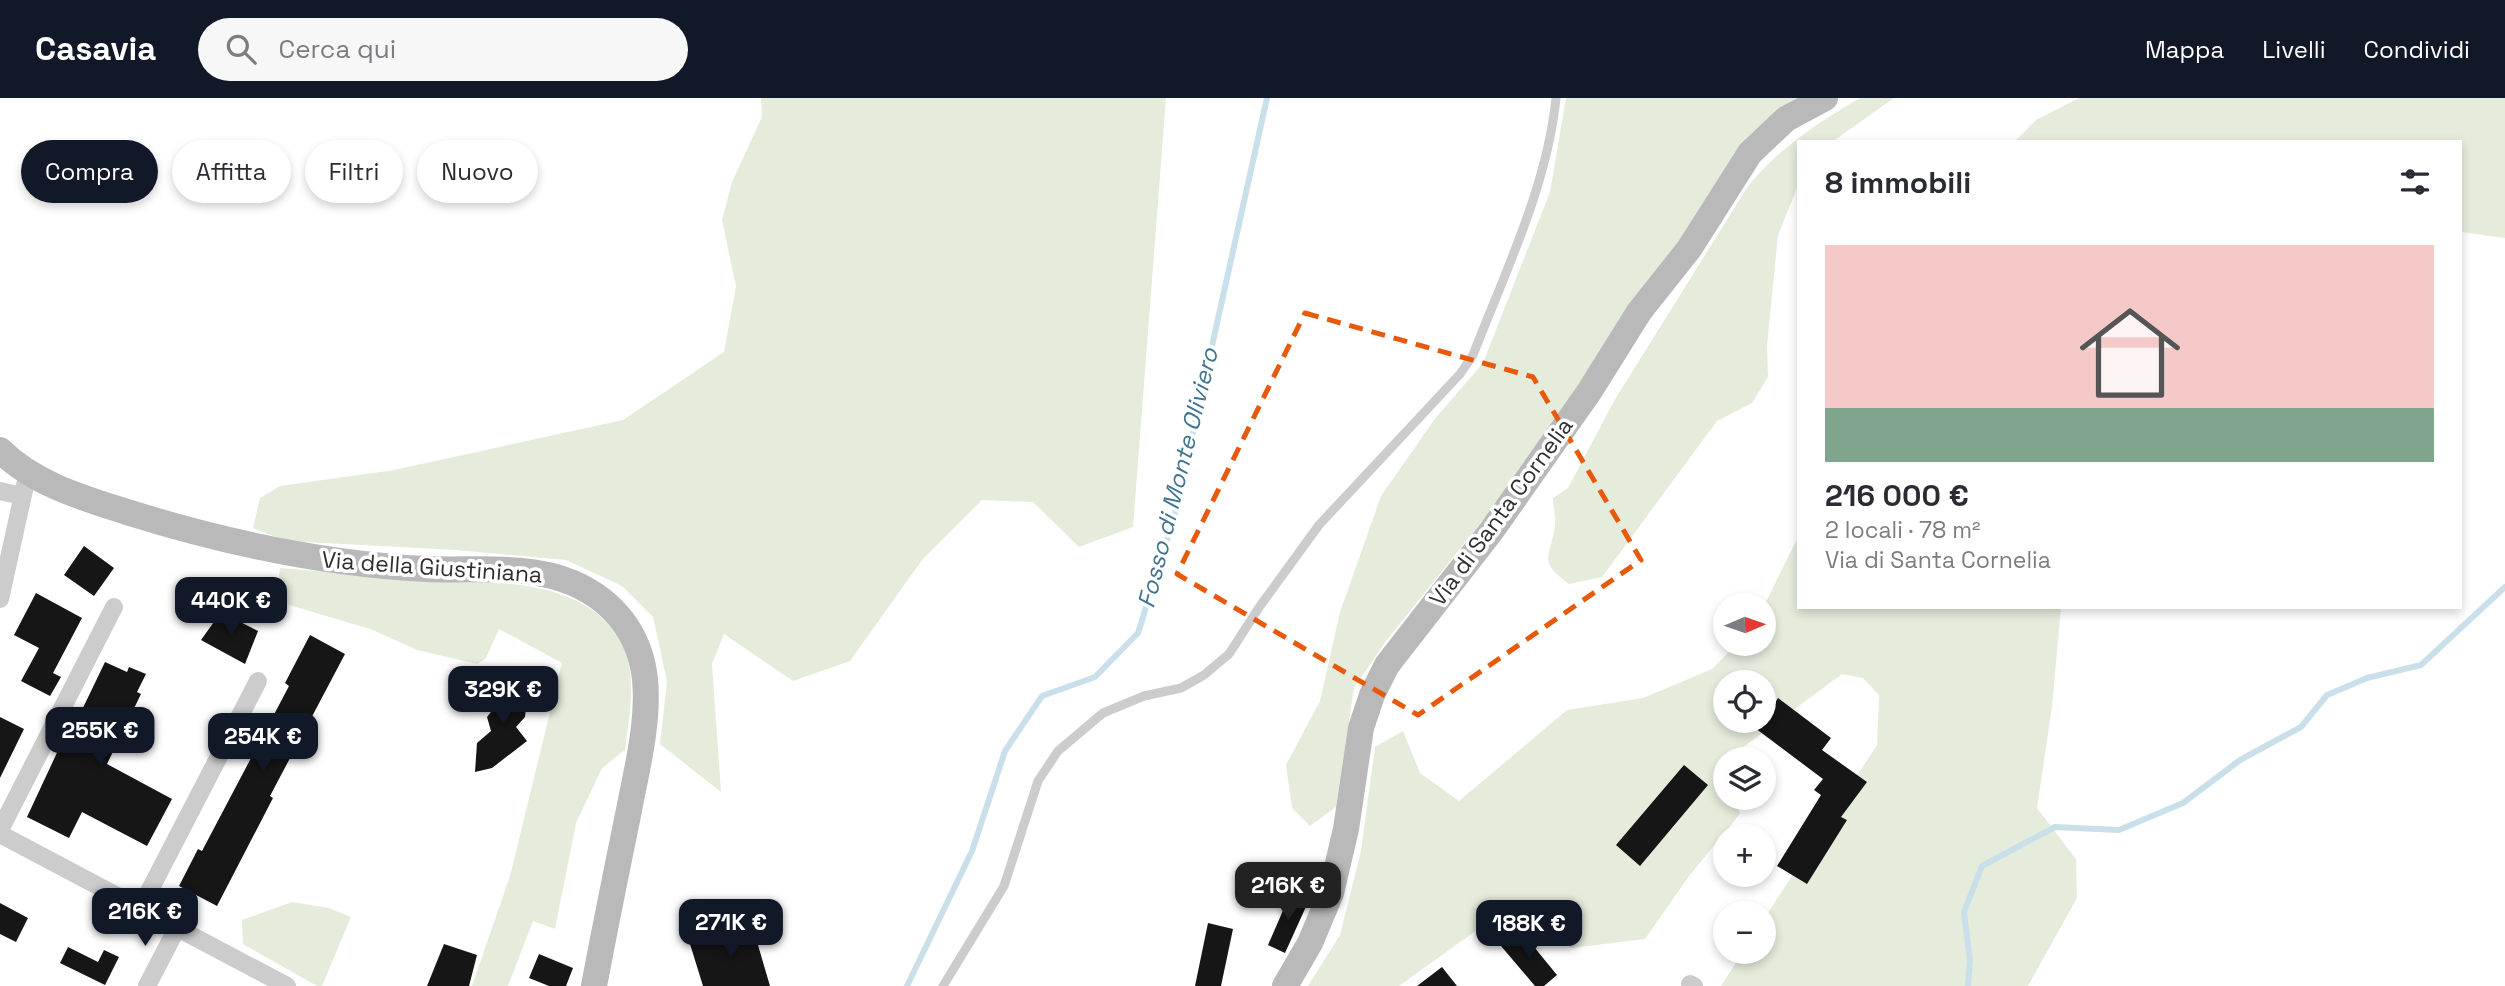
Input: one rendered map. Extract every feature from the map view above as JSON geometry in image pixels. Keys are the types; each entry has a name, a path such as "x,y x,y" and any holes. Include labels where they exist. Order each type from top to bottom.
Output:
{"street":[{"name":"Via di Santa Cornelia","path":"1285,986 1310,943 1331,893 1346,829 1361,728 1371,695 1387,665 1492,530 1639,313 1689,249 1750,153 1786,120 1825,98"},
{"name":"Via della Giustiniana","path":"0,450 25,484 86,499 197,534 275,552 357,564 531,572 571,582 610,606 632,634 643,667 646,693 639,757 594,986"},
{"path":"0,491 25,484 0,599"},
{"path":"114,607 0,832 287,986"},
{"path":"140,909 258,681"},
{"path":"147,986 177,928"}],"lane":[{"path":"943,986 1004,886 1038,781 1058,751 1103,713 1144,696 1181,688 1204,675 1229,654 1259,606 1319,525 1460,374 1473,355 1525,221 1546,156 1556,98"}],"highlighted area":[{"path":"1305,313 1533,377 1641,560 1418,715 1177,574"}],"green space":[{"path":"761,98 1166,98 1133,527 1079,547 1033,502 982,500 922,560 850,661 793,681 724,634 712,664 721,792 660,744 667,681 653,617 622,586 566,560 456,550 286,541 253,528 260,498 280,486 394,470 623,420 724,352 736,286 722,220 732,182 762,117"},
{"path":"1566,98 1801,98 1678,243 1490,511 1386,641 1354,688 1336,807 1310,826 1292,808 1286,765 1320,701 1340,612 1381,496 1434,420 1483,363 1550,192"},
{"path":"1860,98 1894,98 1835,140 1797,140 1797,188 1778,235 1767,346 1768,377 1752,403 1717,421 1602,577 1569,584 1552,569 1548,558 1555,526 1553,498 1568,488 1614,401 1748,186 1800,137"},
{"path":"2079,98 2505,98 2505,238 2462,232 2462,140 2016,140 2036,120"},
{"path":"1797,539 1797,609 2061,609 2052,707 2037,808 2076,859 2077,898 2028,986 1721,986 1735,964 1776,964 1776,901 1877,745 1879,695 1863,678 1842,674 1776,723 1776,670 1713,670 1713,733 1762,733 1744,747 1713,747 1713,810 1739,810 1740,814 1732,824 1713,824 1713,847 1645,939 1572,948 1499,914 1399,986 1308,986 1340,935 1361,851 1375,747 1403,731 1420,773 1459,801 1567,710 1643,698 1712,669 1725,656 1776,656 1776,593 1770,593"},
{"path":"280,568 526,586 556,593 582,604 605,621 622,644 630,669 631,683 625,750 602,768 576,823 555,929 533,921 508,986 472,986 510,876 562,663 499,629 486,658 477,664 417,650 373,630 276,601"},
{"path":"292,902 329,908 351,917 322,986 317,986 243,944 242,920"}],"building":[{"path":"84,546 114,568 94,596 64,575"},
{"path":"36,593 82,618 53,673 61,677 50,696 21,681 39,648 14,635"},
{"path":"221,612 258,631 245,664 201,640"},
{"path":"310,635 345,654 270,796 273,798 217,906 179,886 198,849 202,851 289,686 285,683"},
{"path":"105,662 127,672 129,667 146,674 137,692 141,694 107,764 172,799 147,846 82,812 69,838 27,817 76,712 80,714"},
{"path":"510,678 528,692 525,717 516,727 527,741 492,768 475,772 477,743 491,731 487,717 498,703 491,695"},
{"path":"1778,698 1831,738 1822,750 1867,782 1841,817 1847,820 1807,884 1777,866 1821,795 1814,790 1823,779 1762,733 1776,733"},
{"path":"0,717 24,729 0,778"},
{"path":"1684,765 1708,785 1640,866 1616,845"},
{"path":"1291,892 1309,900 1285,953 1268,945"},
{"path":"0,903 28,918 16,942 0,934"},
{"path":"750,918 770,986 703,986 690,944 736,930 734,923"},
{"path":"1208,923 1233,929 1221,986 1195,986"},
{"path":"1520,930 1557,975 1544,986 1535,986 1501,946"},
{"path":"444,944 477,955 469,986 427,986"},
{"path":"68,947 98,962 104,950 119,957 105,985 60,963"},
{"path":"539,954 573,968 566,986 549,986 529,978"},
{"path":"1442,967 1457,986 1417,986"}],"waterway":[{"name":"Fosso di Monte Oliviero","path":"907,986 972,851 1005,751 1042,696 1095,677 1138,633 1174,517 1267,98"},
{"path":"1968,986 1970,961 1964,912 1982,866 2055,827 2119,830 2183,803 2240,760 2301,727 2327,695 2367,678 2421,665 2505,587"}]}
